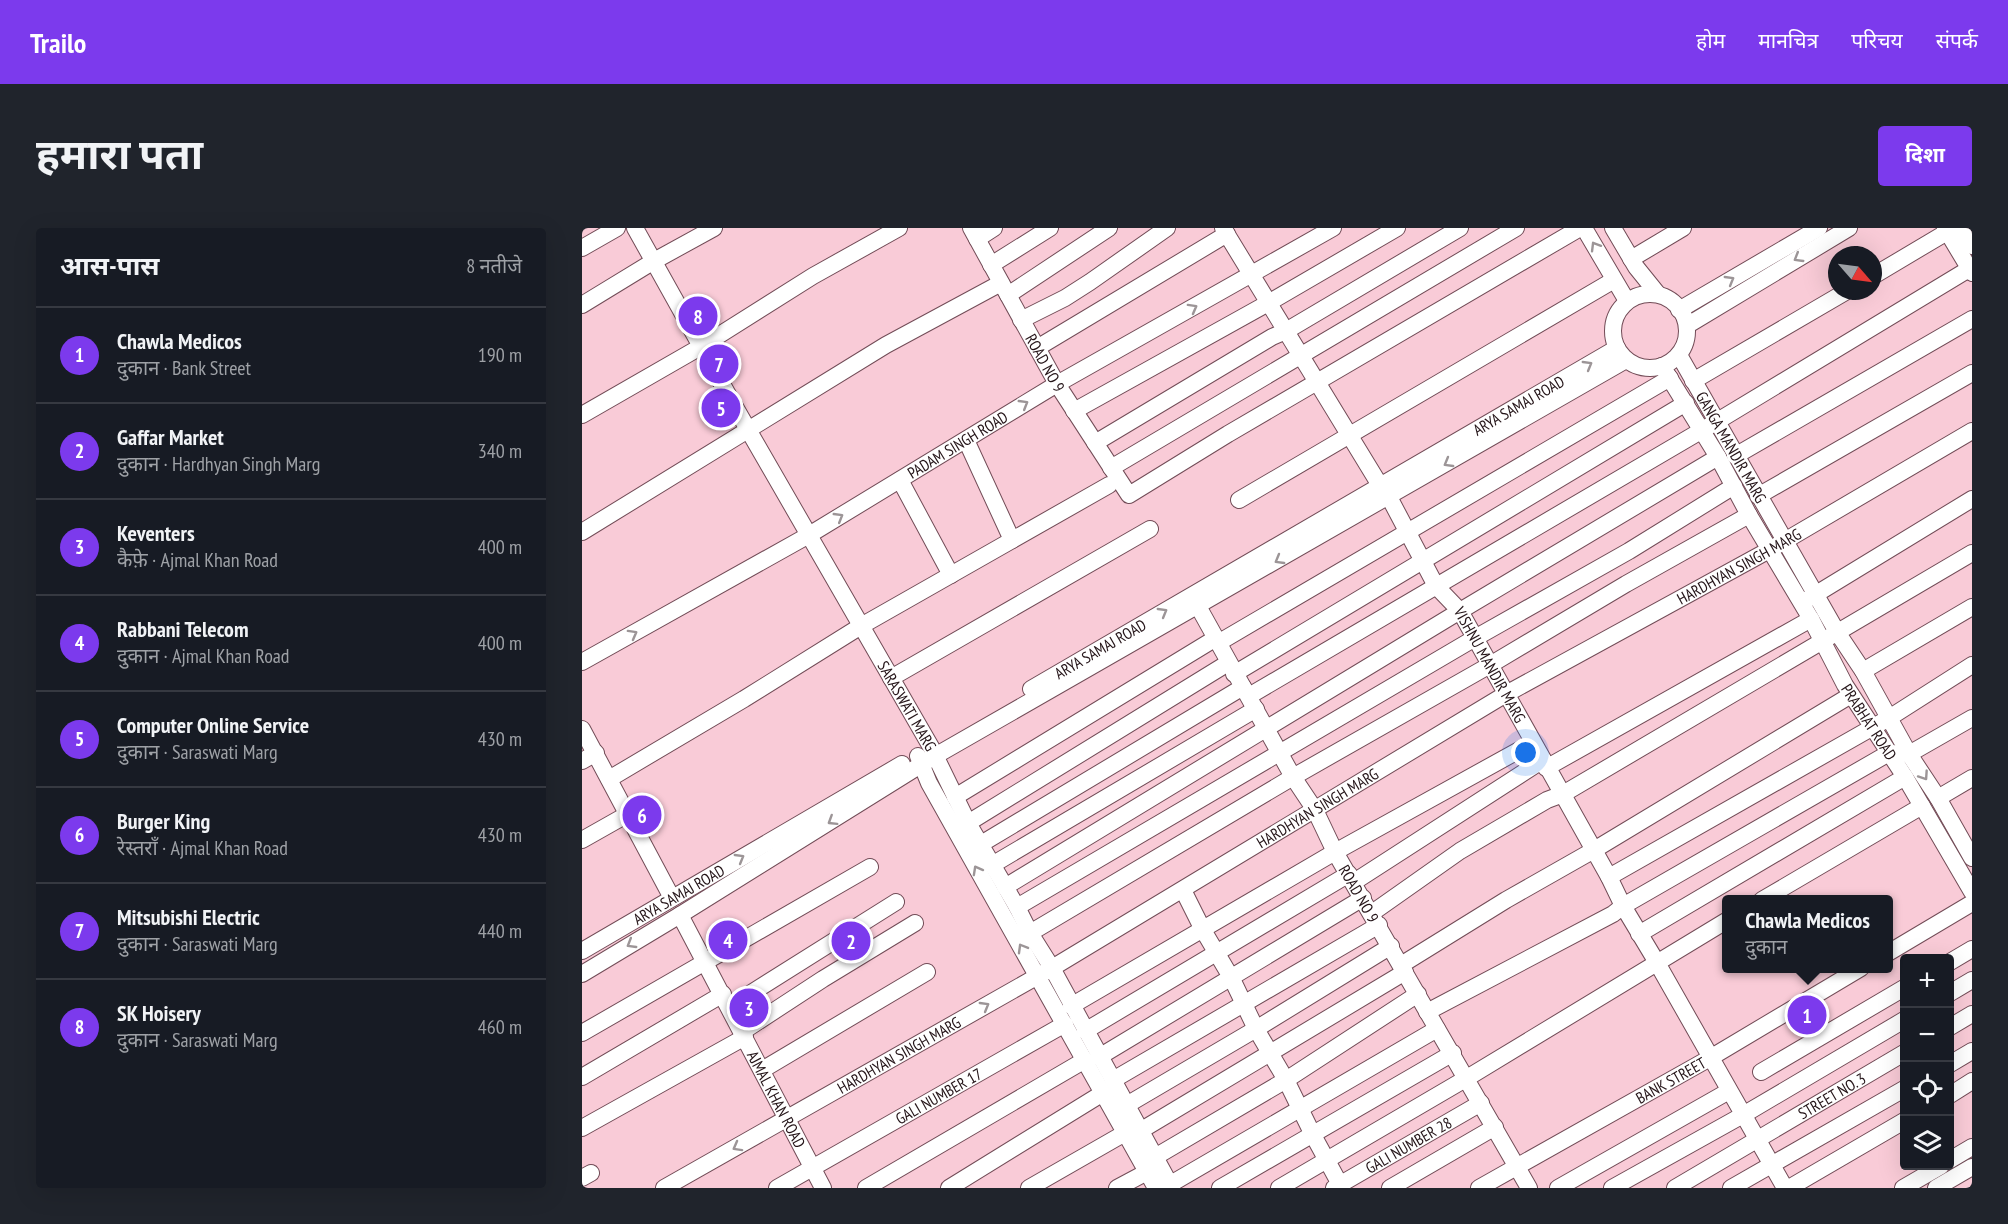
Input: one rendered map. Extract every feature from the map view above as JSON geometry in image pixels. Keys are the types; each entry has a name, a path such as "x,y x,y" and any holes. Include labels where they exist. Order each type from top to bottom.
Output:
{"street":[{"path":"582,248 617,228"},
{"name":"SARASWATI MARG","path":"635,228 891,678 926,756 955,797 1017,907 1030,933 1065,1024 1092,1059 1132,1132 1166,1187"},
{"path":"582,305 714,228"},
{"path":"582,415 702,346 813,276 900,228"},
{"path":"974,233 994,228"},
{"path":"991,265 1050,228"},
{"path":"582,532 886,345 1004,289 1109,228"},
{"path":"1021,320 1081,287 1167,228"},
{"name":"PADAM SINGH ROAD","path":"582,662 809,535 1057,384 1333,228"},
{"path":"1074,411 1397,228"},
{"path":"1095,443 1460,228"},
{"path":"1112,468 1516,228"},
{"path":"1318,382 1582,228 1627,301"},
{"path":"1613,228 1631,259 1657,293"},
{"path":"1631,259 1683,228"},
{"path":"1684,317 1819,228"},
{"path":"1684,317 1849,228"},
{"path":"1951,229 1972,246"},
{"path":"968,823 1436,586 1971,271 1951,229"},
{"path":"1882,271 1951,229"},
{"path":"1037,348 1225,231"},
{"name":"VISHNU MANDIR MARG","path":"1225,231 1385,492 1436,586 1460,611 1623,906 1787,1188"},
{"name":"ROAD NO 9","path":"974,233 1057,384 1129,495 1318,382"},
{"path":"1239,500 1614,280"},
{"path":"955,797 1217,640 1407,532 1666,372 1669,364 1679,355 1687,340 1684,317 1671,299 1657,293 1641,294 1627,301 1618,311 1613,323 1613,336 1621,354 1639,367 1666,372"},
{"path":"1694,381 1832,300"},
{"path":"1735,456 1972,319"},
{"name":"ARYA SAMAJ ROAD","path":"582,951 926,756 1621,354"},
{"name":"GANGA MANDIR MARG","path":"1679,355 1694,381 1718,457 1749,515 1778,544"},
{"name":"GANGA MANDIR MARG","path":"1666,372 1686,403 1735,456 1758,496 1778,544"},
{"path":"1758,496 1972,373"},
{"path":"992,865 1242,686 1423,561 1686,403"},
{"name":"HARDHYAN SINGH MARG","path":"664,1188 1045,972 1506,694 1778,544 1972,431"},
{"path":"966,440 1012,540"},
{"path":"1005,887 1718,457"},
{"path":"900,480 951,575"},
{"path":"609,778 744,699 861,626 1109,485"},
{"path":"1017,907 1475,638 1629,551 1734,486"},
{"path":"1802,602 1972,499"},
{"path":"1030,933 1293,777 1749,515"},
{"path":"891,678 1150,529"},
{"name":"PRABHAT ROAD","path":"1778,544 1816,593 1851,695 1905,777 1972,892"},
{"name":"PRABHAT ROAD","path":"1778,544 1811,619 1830,635 1863,671 1909,754 1969,847"},
{"path":"949,1188 1375,919 1460,851 1547,800 1563,794 1972,553"},
{"name":"ROAD NO 9","path":"1195,601 1293,777 1315,810 1335,852 1529,1188"},
{"path":"1863,671 1972,607"},
{"path":"1085,1031 1545,764 1811,619"},
{"path":"1609,877 1871,726 1889,718 1972,665"},
{"path":"981,844 1242,686"},
{"path":"1029,1188 1270,1053 1403,969 1506,900 1594,850 1851,695"},
{"path":"1427,1012 1613,914 1623,906 1889,753 1909,754 1972,718"},
{"path":"582,729 589,757 609,778 672,898"},
{"path":"1071,1006 1335,852 1533,743"},
{"path":"582,974 680,915 926,756"},
{"name":"SARASWATI MARG","path":"926,756 929,783 1045,972 1071,1006 1085,1031 1092,1059"},
{"path":"1639,934 1905,777"},
{"path":"1938,798 1972,778"},
{"path":"1771,895 1922,806"},
{"path":"582,840 628,814"},
{"path":"582,1033 870,867"},
{"path":"1183,890 1232,979 1256,1029 1286,1080 1339,1187"},
{"path":"866,1188 1232,979 1363,898"},
{"path":"582,1077 726,1000 896,902"},
{"path":"1893,950 1972,903"},
{"name":"AJMAL KHAN ROAD","path":"680,915 823,1188"},
{"path":"582,1128 744,1035 823,979 915,923"},
{"path":"1279,1188 1467,1078 1656,961 1722,923"},
{"path":"1125,1106 1391,946"},
{"path":"1954,960 1972,949"},
{"path":"762,1070 927,972"},
{"name":"BANK STREET","path":"1479,1188 1710,1058 1854,973"},
{"path":"1954,991 1972,980"},
{"path":"1761,1072 1900,991"},
{"path":"1117,1188 1418,994"},
{"path":"1954,1025 1972,1014"},
{"path":"1612,1188 1743,1115 1900,1023"},
{"name":"GALI NUMBER 17","path":"777,1188 1065,1024"},
{"path":"1166,1187 1437,1029"},
{"path":"1953,1062 1972,1051"},
{"path":"1220,1188 1453,1053"},
{"name":"STREET NO. 3","path":"1675,1188 1900,1056"},
{"path":"1954,1092 1972,1081"},
{"name":"SARASWATI MARG","path":"1108,1087 1125,1106 1132,1132"},
{"path":"1558,1188 1729,1091"},
{"path":"1731,1188 1900,1092"},
{"name":"GALI NUMBER 28","path":"1339,1187 1481,1103"},
{"path":"1787,1188 1900,1124"},
{"path":"1390,1188 1494,1127"},
{"path":"1954,1158 1972,1147"},
{"path":"1936,1188 1972,1167"},
{"path":"1903,1188 1934,1170"}],"place":[{"name":"SK Hoisery","path":"698,316"},
{"name":"Mitsubishi Electric","path":"719,364"},
{"name":"Computer Online Service","path":"721,408"},
{"name":"Burger King","path":"642,815"},
{"name":"Rabbani Telecom","path":"728,940"},
{"name":"Gaffar Market","path":"851,941"},
{"name":"Keventers","path":"749,1008"},
{"name":"Chawla Medicos","path":"1807,1015"}]}
